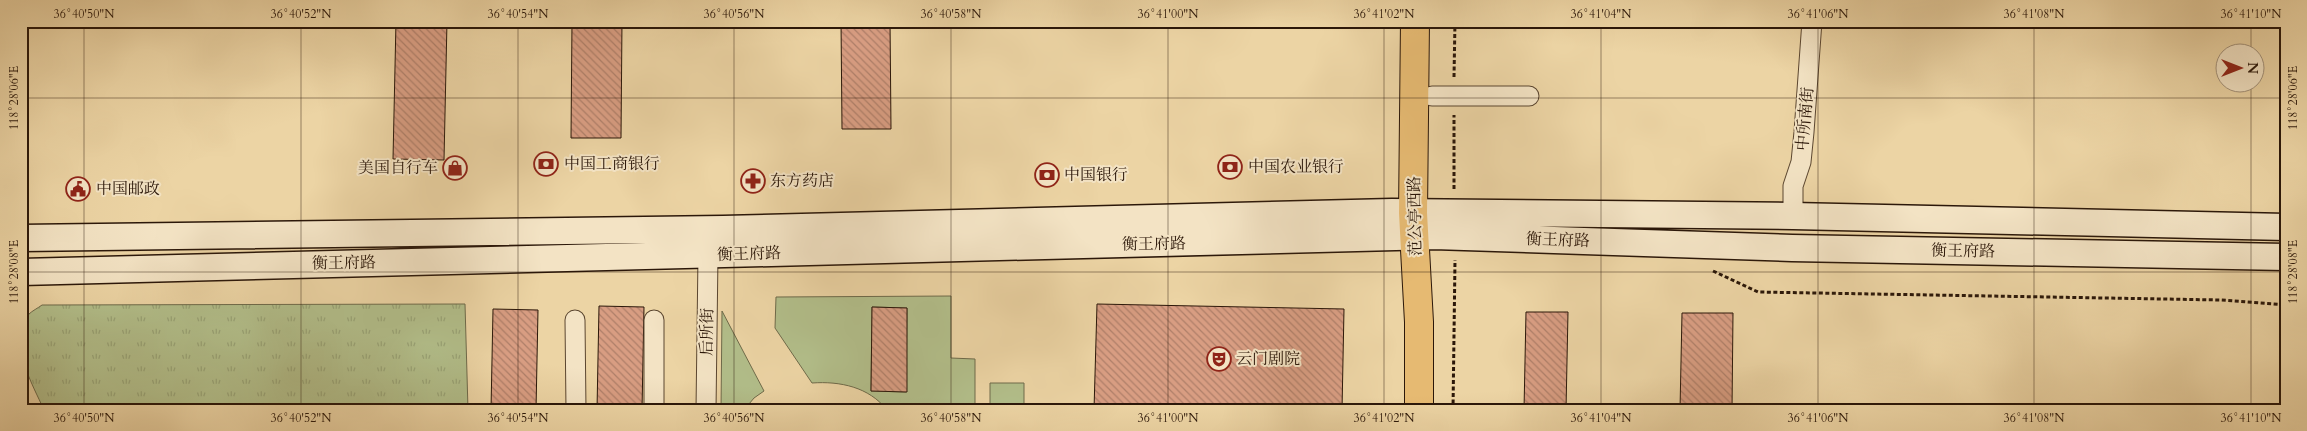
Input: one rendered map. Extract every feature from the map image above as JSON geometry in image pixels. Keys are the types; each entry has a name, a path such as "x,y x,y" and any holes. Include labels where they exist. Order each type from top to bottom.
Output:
{"main road":[{"name":"范公亭西路","path":"1415,21 1424,224 1437,314 1436,410"},
{"name":"范公亭西路","path":"1419,410 1419,322 1432,96 1432,21"},
{"name":"衡王府路","path":"21,238 723,229 1424,224 1793,216 2286,227"},
{"name":"衡王府路","path":"21,272 708,255 1424,224 1802,248 2286,257"}],"street":[{"name":"中所南街","path":"1793,216 1793,186 1801,162 1812,21"},
{"path":"1432,96 1529,96"},
{"name":"后所街","path":"706,410 708,255"},
{"path":"575,320 576,410"},
{"path":"654,320 654,410"}],"path":[{"path":"1706,267 1758,292 2221,300 2286,305"}],"green space":[{"path":"951,296 951,358 975,359 975,410 887,410 872,396 853,387 833,383 812,383 775,328 776,297","holes":["872,307 907,308 906,392 871,391"]},
{"path":"465,304 468,410 44,410 28,375 21,349 20,336 23,325 29,314 42,305"},
{"path":"722,311 764,391 754,398 744,410 721,410"},
{"path":"990,383 1024,383 1024,410 990,410"}],"building":[{"path":"396,21 447,21 444,160 393,159"},
{"path":"572,21 622,21 621,138 571,138"},
{"path":"841,21 890,21 891,129 842,129"},
{"name":"云门剧院","path":"1097,304 1344,309 1342,410 1094,410"},
{"path":"599,306 644,307 642,410 597,410"},
{"path":"872,307 907,308 907,392 871,391"},
{"path":"493,309 538,310 536,410 491,410"},
{"path":"1526,312 1568,312 1566,410 1524,410"},
{"path":"1682,313 1733,313 1732,410 1680,410"}],"place":[{"name":"中国工商银行","path":"546,164"},
{"name":"中国农业银行","path":"1230,167"},
{"name":"美国自行车","path":"455,168"},
{"name":"中国银行","path":"1047,175"},
{"name":"东方药店","path":"753,181"},
{"name":"中国邮政","path":"78,189"},
{"name":"云门剧院","path":"1219,359"}]}
